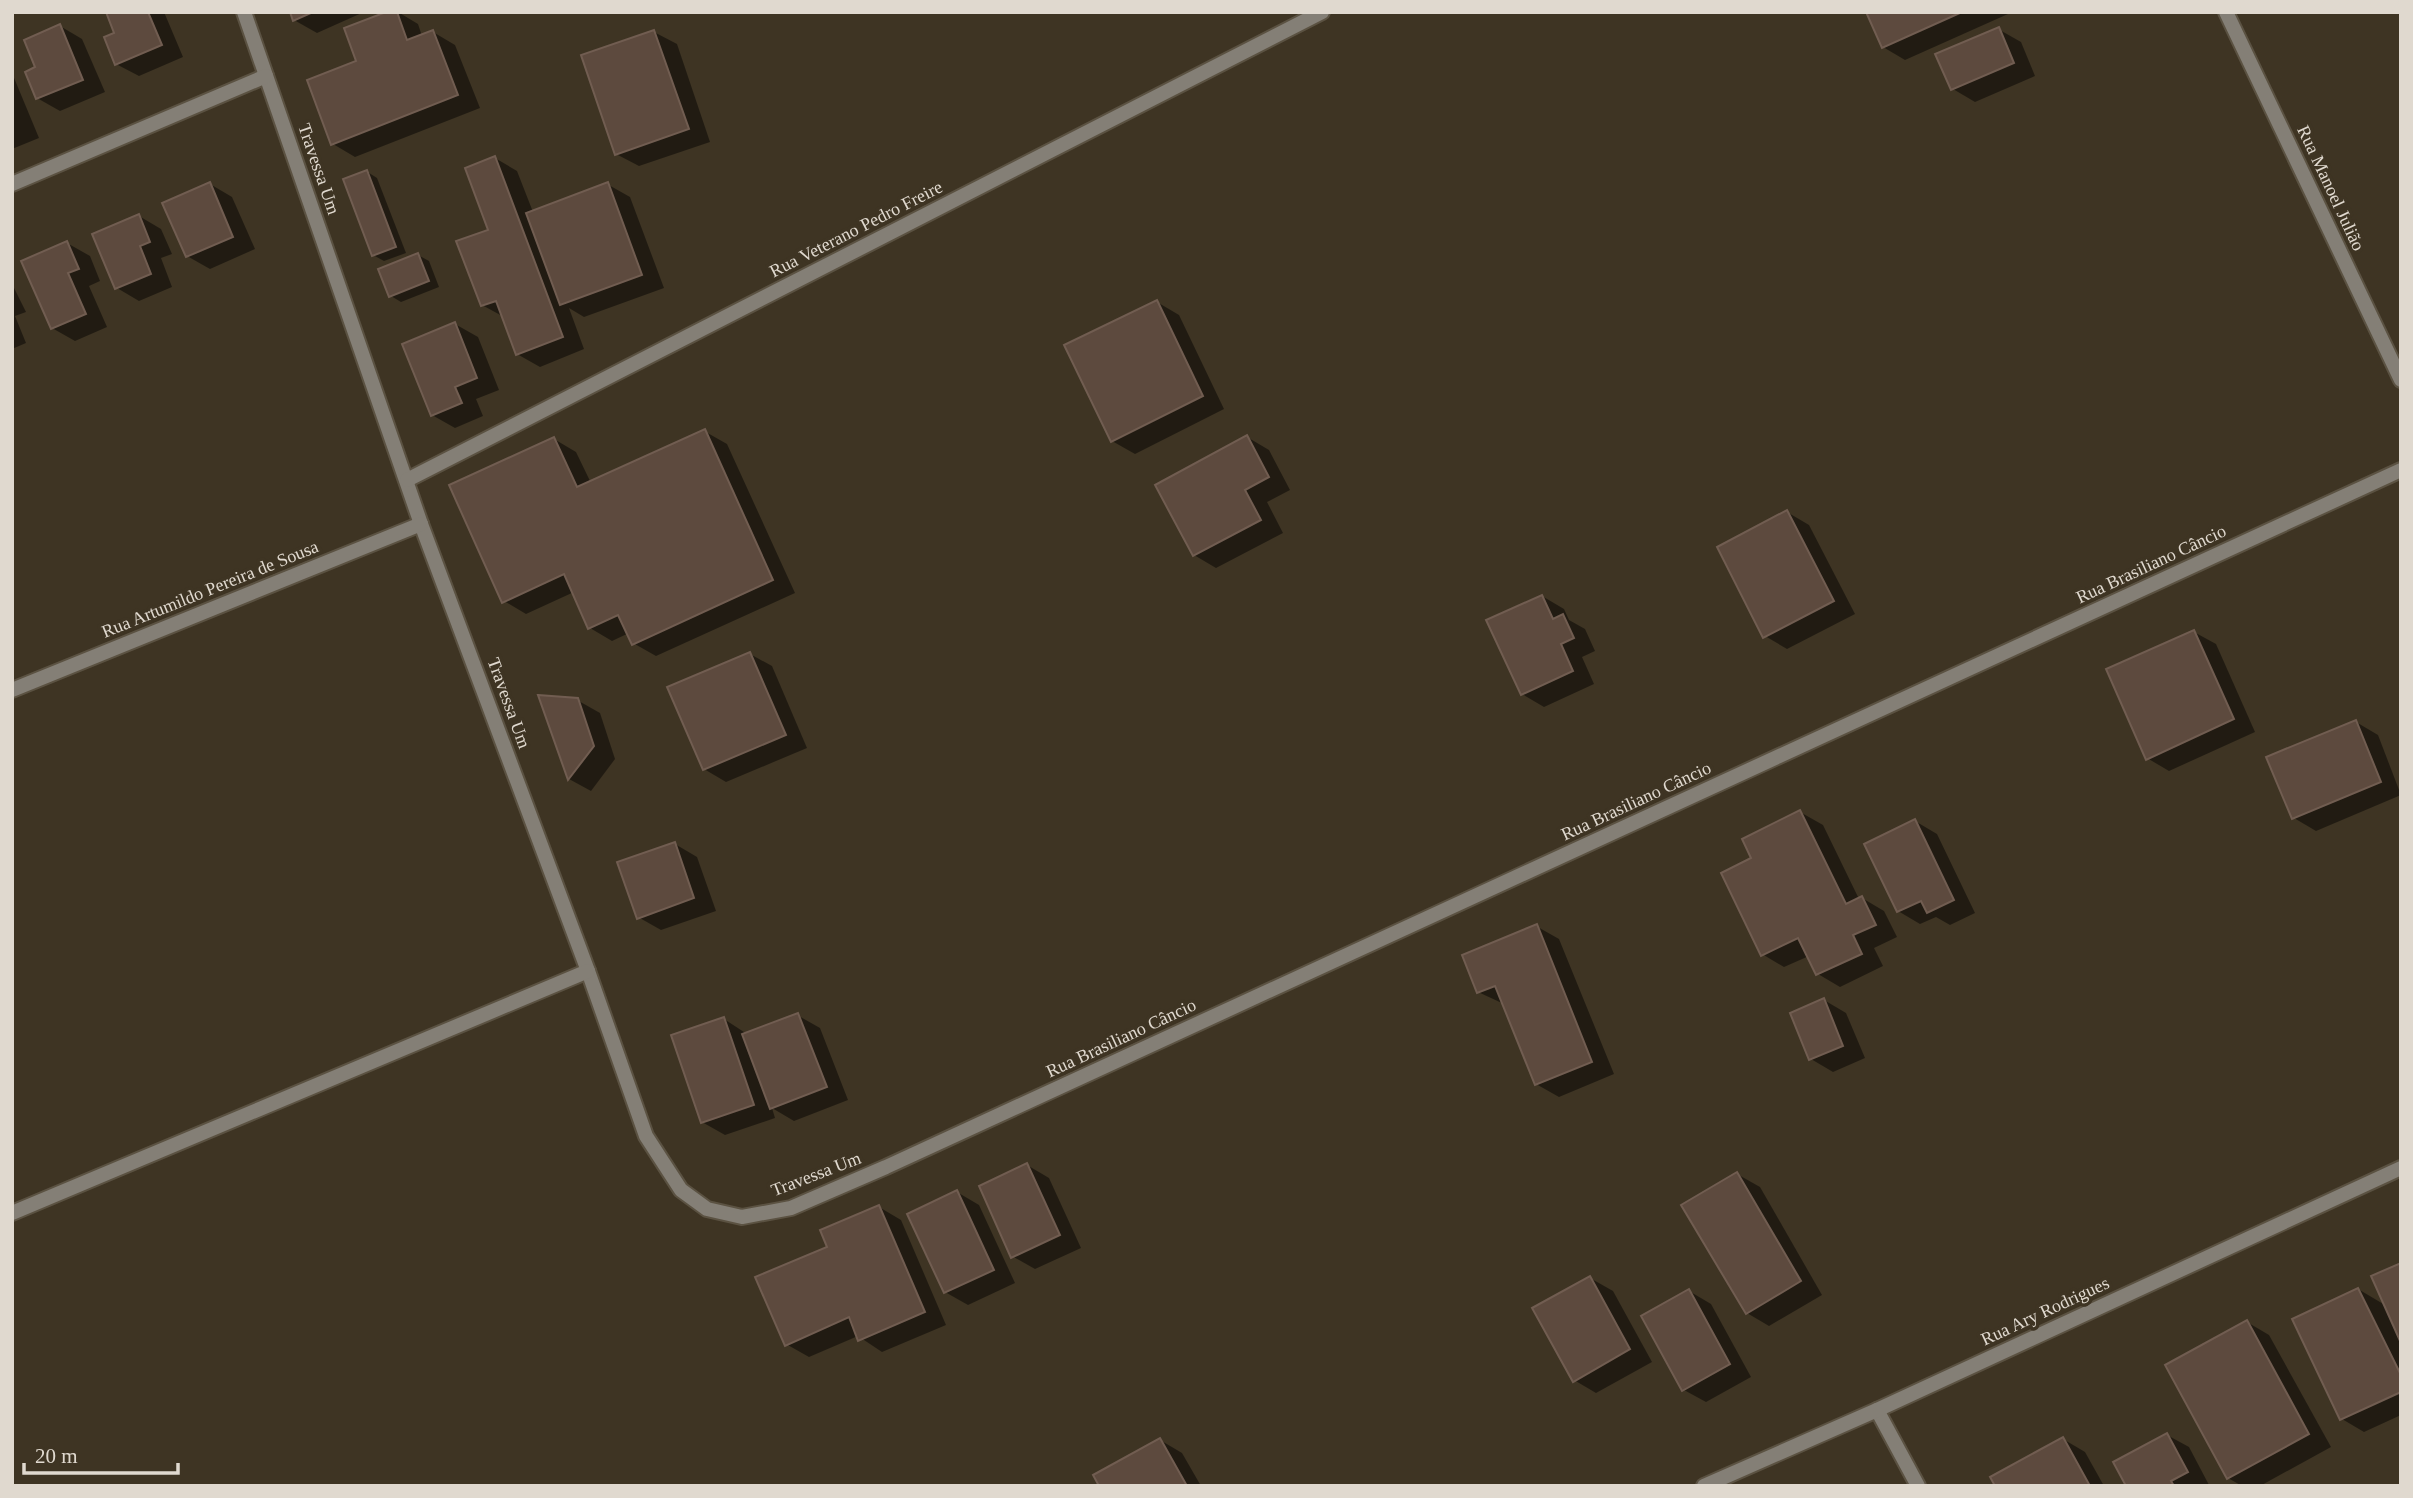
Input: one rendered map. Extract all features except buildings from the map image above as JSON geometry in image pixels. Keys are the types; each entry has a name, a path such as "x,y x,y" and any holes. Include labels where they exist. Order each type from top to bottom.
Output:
{"street":[{"name":"Travessa Um","path":"244,12 421,524 588,971 646,1136 681,1190 707,1209 742,1217 791,1208 886,1167"},
{"name":"Rua Veterano Pedro Freire","path":"407,480 1322,12"},
{"name":"Rua Manoel Julião","path":"2226,12 2401,380"},
{"path":"12,184 266,75"},
{"name":"Rua Brasiliano Câncio","path":"886,1167 2401,470"},
{"name":"Rua Artumildo Pereira de Sousa","path":"12,690 421,524"},
{"path":"12,1213 588,971"},
{"name":"Rua Ary Rodrigues","path":"1704,1486 1877,1410 2401,1168"},
{"path":"1877,1410 1917,1486"}]}
